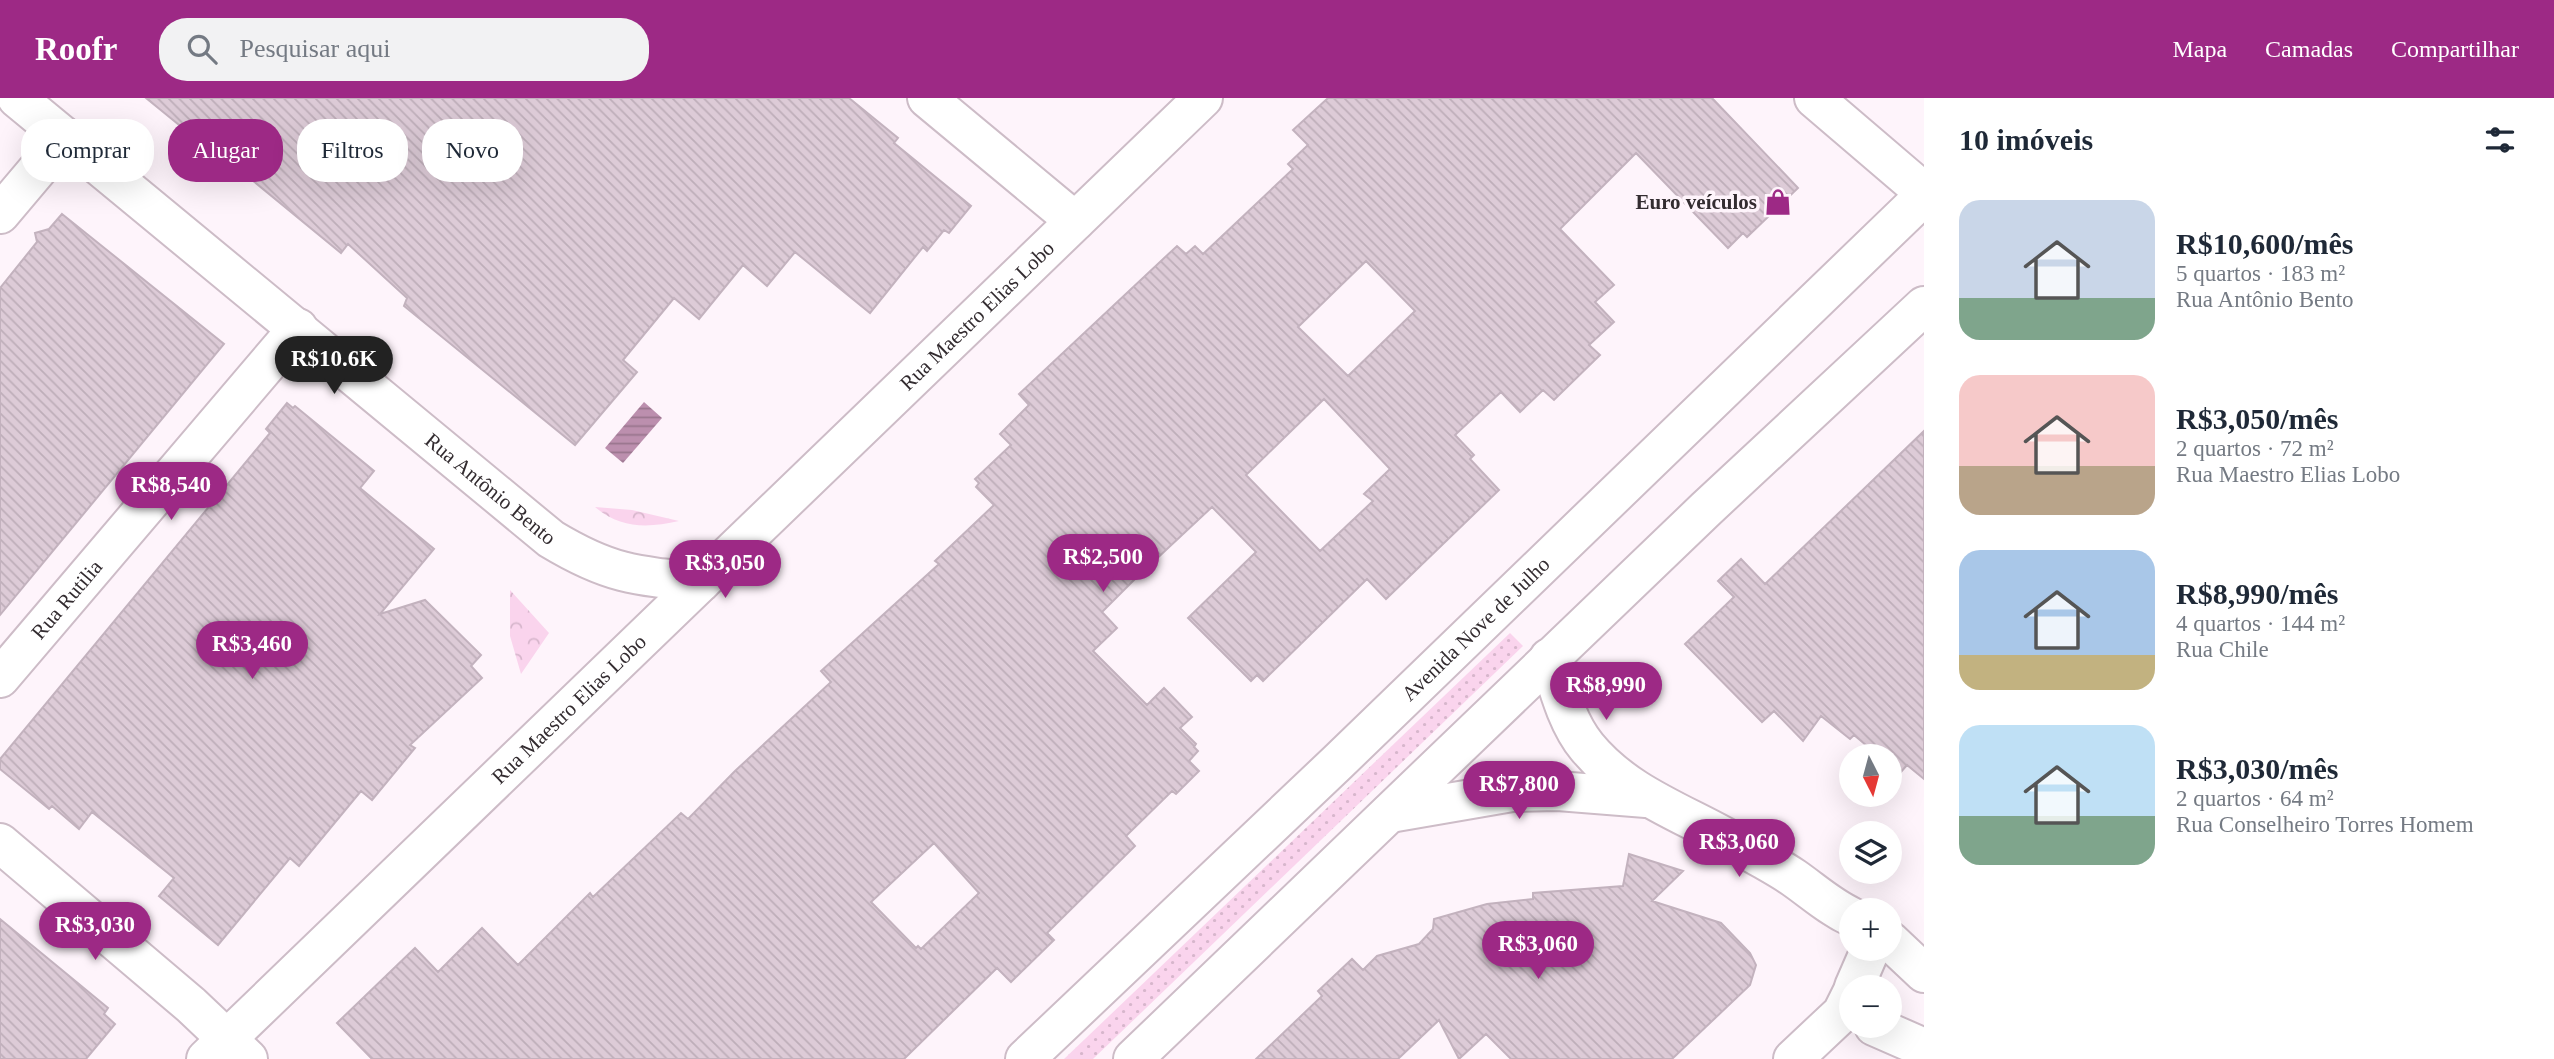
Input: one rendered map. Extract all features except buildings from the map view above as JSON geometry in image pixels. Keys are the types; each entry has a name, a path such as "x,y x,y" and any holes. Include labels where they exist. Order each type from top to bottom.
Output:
{"street":[{"name":"Rua Antônio Bento","path":"17,98 43,119"},
{"path":"927,98 1075,221"},
{"name":"Rua Maestro Elias Lobo","path":"227,1052 701,582 1203,98"},
{"path":"1814,98 1924,194"},
{"path":"0,214 27,182"},
{"name":"Rua Antônio Bento","path":"120,182 551,539 588,561 625,574 701,582"},
{"name":"Avenida Nove de Julho","path":"1026,1059 1329,771 1924,194"},
{"path":"1133,1059 1549,658 1924,306"},
{"name":"Rua Rutilia","path":"0,678 298,328"},
{"path":"1549,658 1570,718 1585,746 1609,770 1646,798 1737,844 1793,878 1839,911"},
{"path":"1390,813 1512,792 1558,791 1646,798"},
{"path":"0,843 227,1052"},
{"path":"1902,952 1924,973"},
{"path":"1793,1059 1839,1020"},
{"path":"1902,1035 1924,1048"}],"green space":[{"path":"595,507 632,510 679,521 635,525 615,519"},
{"path":"510,590 549,633 521,674 510,636"},
{"path":"1510,633 1523,646 1093,1059 1064,1059"}],"shaded area":[{"path":"644,402 662,418 623,463 605,448"}],"place":[{"name":"Euro veículos","path":"1778,202"}]}
